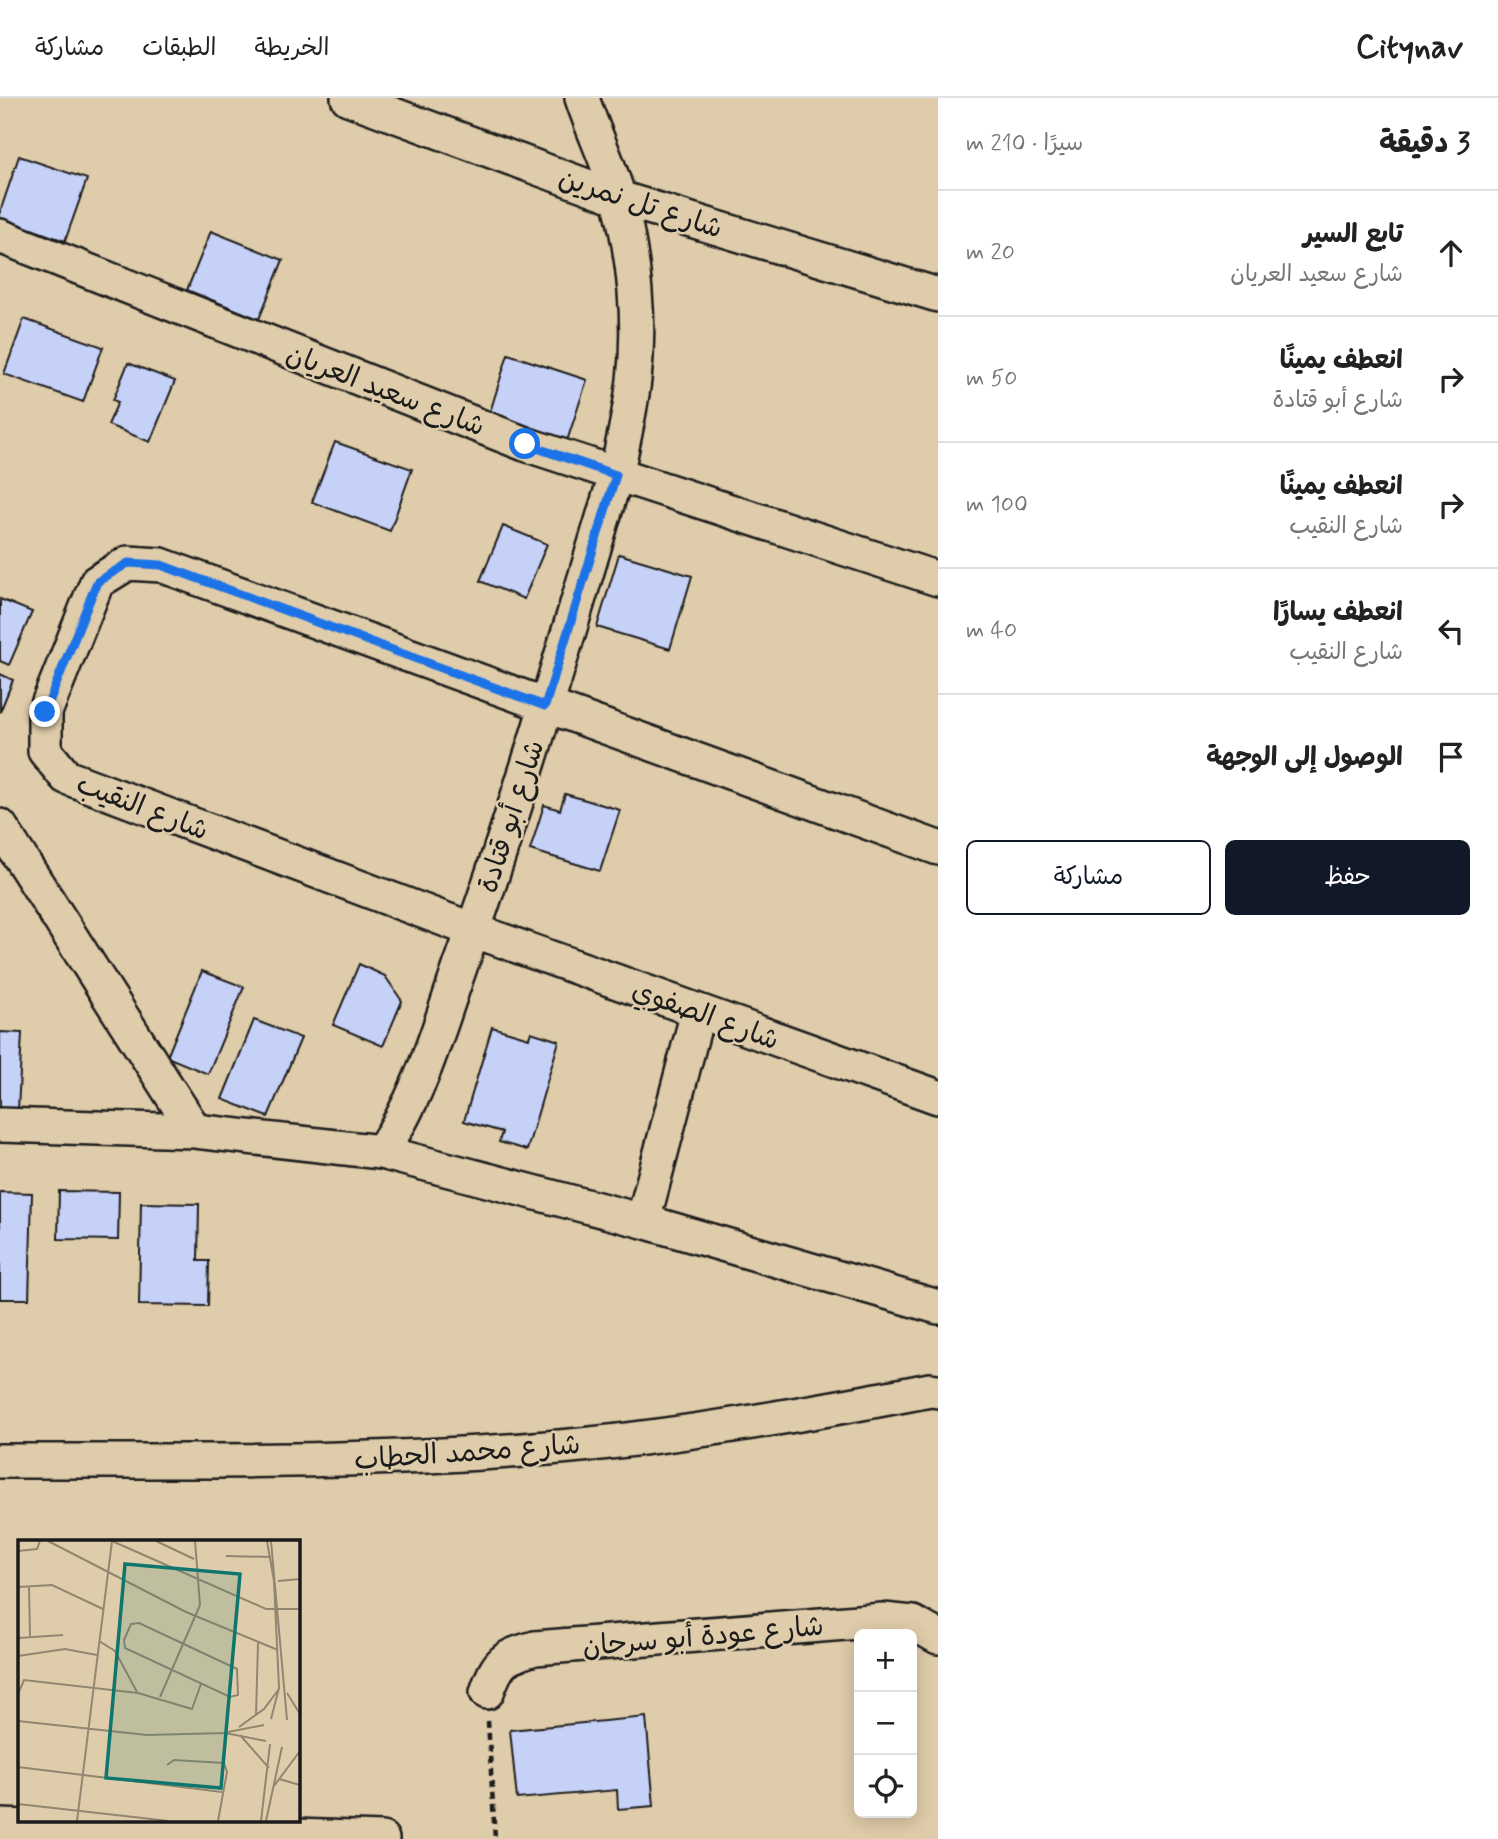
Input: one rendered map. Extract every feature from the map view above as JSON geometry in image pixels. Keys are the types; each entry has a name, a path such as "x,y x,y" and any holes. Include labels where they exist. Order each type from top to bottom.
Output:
{"street":[{"name":"شارع تل نمرين","path":"348,98 618,198 938,295"},
{"name":"شارع أبو قتادة","path":"381,1152 400,1126 413,1098 473,930 616,475 634,379 637,331 632,268 618,198 582,98"},
{"name":"شارع سعيد العريان","path":"0,236 525,444 938,579"},
{"name":"شارع النقيب","path":"473,930 66,778 45,751 45,712 97,582 128,563 161,565 545,706"},
{"path":"545,706 938,848"},
{"path":"0,826 195,1131"},
{"name":"شارع الصفوي","path":"473,930 938,1097"},
{"path":"643,1221 698,1012"},
{"path":"0,1125 195,1131 381,1152 643,1221 938,1307"},
{"name":"شارع محمد الحطاب","path":"0,1461 301,1461 438,1456 590,1444 754,1423 935,1389"},
{"name":"شارع عودة أبو سرحان","path":"487,1692 494,1670 510,1655 535,1648 883,1620 914,1623 938,1637"},
{"path":"0,1826 382,1839"}],"path":[{"path":"487,1692 495,1839"}],"building":[{"path":"19,156 87,179 65,241 0,218"},
{"path":"211,231 283,260 259,319 187,290"},
{"path":"24,319 103,347 83,402 4,374"},
{"path":"508,354 587,380 564,450 486,425"},
{"path":"128,363 175,381 150,442 108,425 118,402 113,400"},
{"path":"335,442 412,469 390,531 312,502"},
{"path":"503,526 547,544 524,599 480,581"},
{"path":"619,554 692,576 670,649 597,627"},
{"path":"0,599 32,612 9,665 0,661"},
{"path":"0,674 13,680 0,712"},
{"path":"565,794 620,810 600,871 530,850 544,805 560,810"},
{"path":"359,964 385,976 402,1001 383,1046 333,1025"},
{"path":"202,971 244,987 208,1074 167,1057"},
{"path":"254,1020 301,1038 268,1117 222,1099"},
{"path":"492,1027 529,1038 531,1032 559,1041 527,1150 499,1142 502,1132 464,1121"},
{"path":"0,1032 22,1033 18,1110 0,1109"},
{"path":"59,1191 119,1192 118,1240 58,1239"},
{"path":"0,1192 32,1193 29,1299 0,1299"},
{"path":"141,1203 199,1204 198,1261 209,1261 208,1306 139,1305"},
{"path":"646,1717 654,1806 618,1809 617,1790 517,1799 510,1730"}],"route":[{"path":"45,712 97,582 128,563 161,565 545,706 616,475 525,444"}]}
